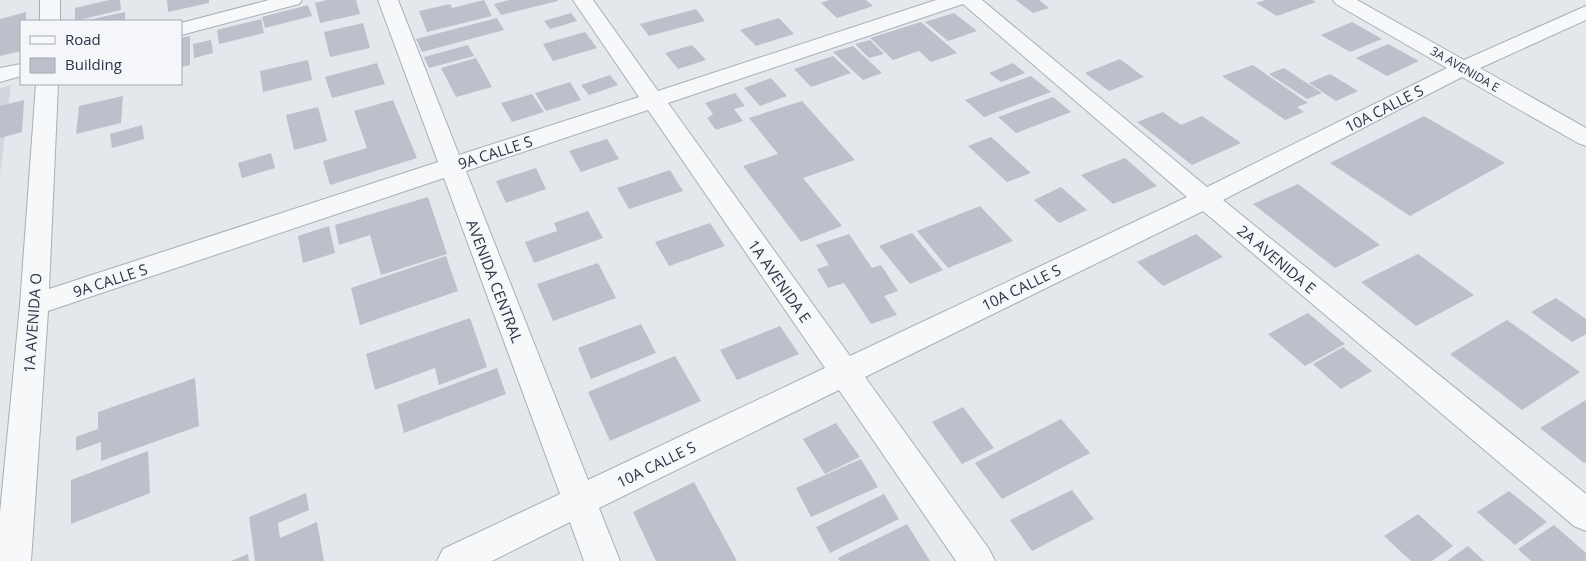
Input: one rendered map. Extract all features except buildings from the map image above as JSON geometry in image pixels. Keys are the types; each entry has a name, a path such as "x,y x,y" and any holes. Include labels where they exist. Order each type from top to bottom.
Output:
{"street":[{"path":"50,0 50,20"},
{"path":"182,28 292,0"},
{"name":"AVENIDA CENTRAL","path":"388,0 602,561"},
{"name":"1A AVENIDA E","path":"583,0 977,561"},
{"name":"9A CALLE S","path":"34,305 956,0"},
{"name":"2A AVENIDA E","path":"970,0 1586,515"},
{"name":"3A AVENIDA E","path":"1343,0 1586,138"},
{"name":"10A CALLE S","path":"455,561 1205,198 1464,68 1586,12"},
{"path":"0,75 20,70"},
{"name":"1A AVENIDA O","path":"13,561 34,305 47,85"}],"shaded area":[{"path":"11,85 0,175 0,88"}]}
